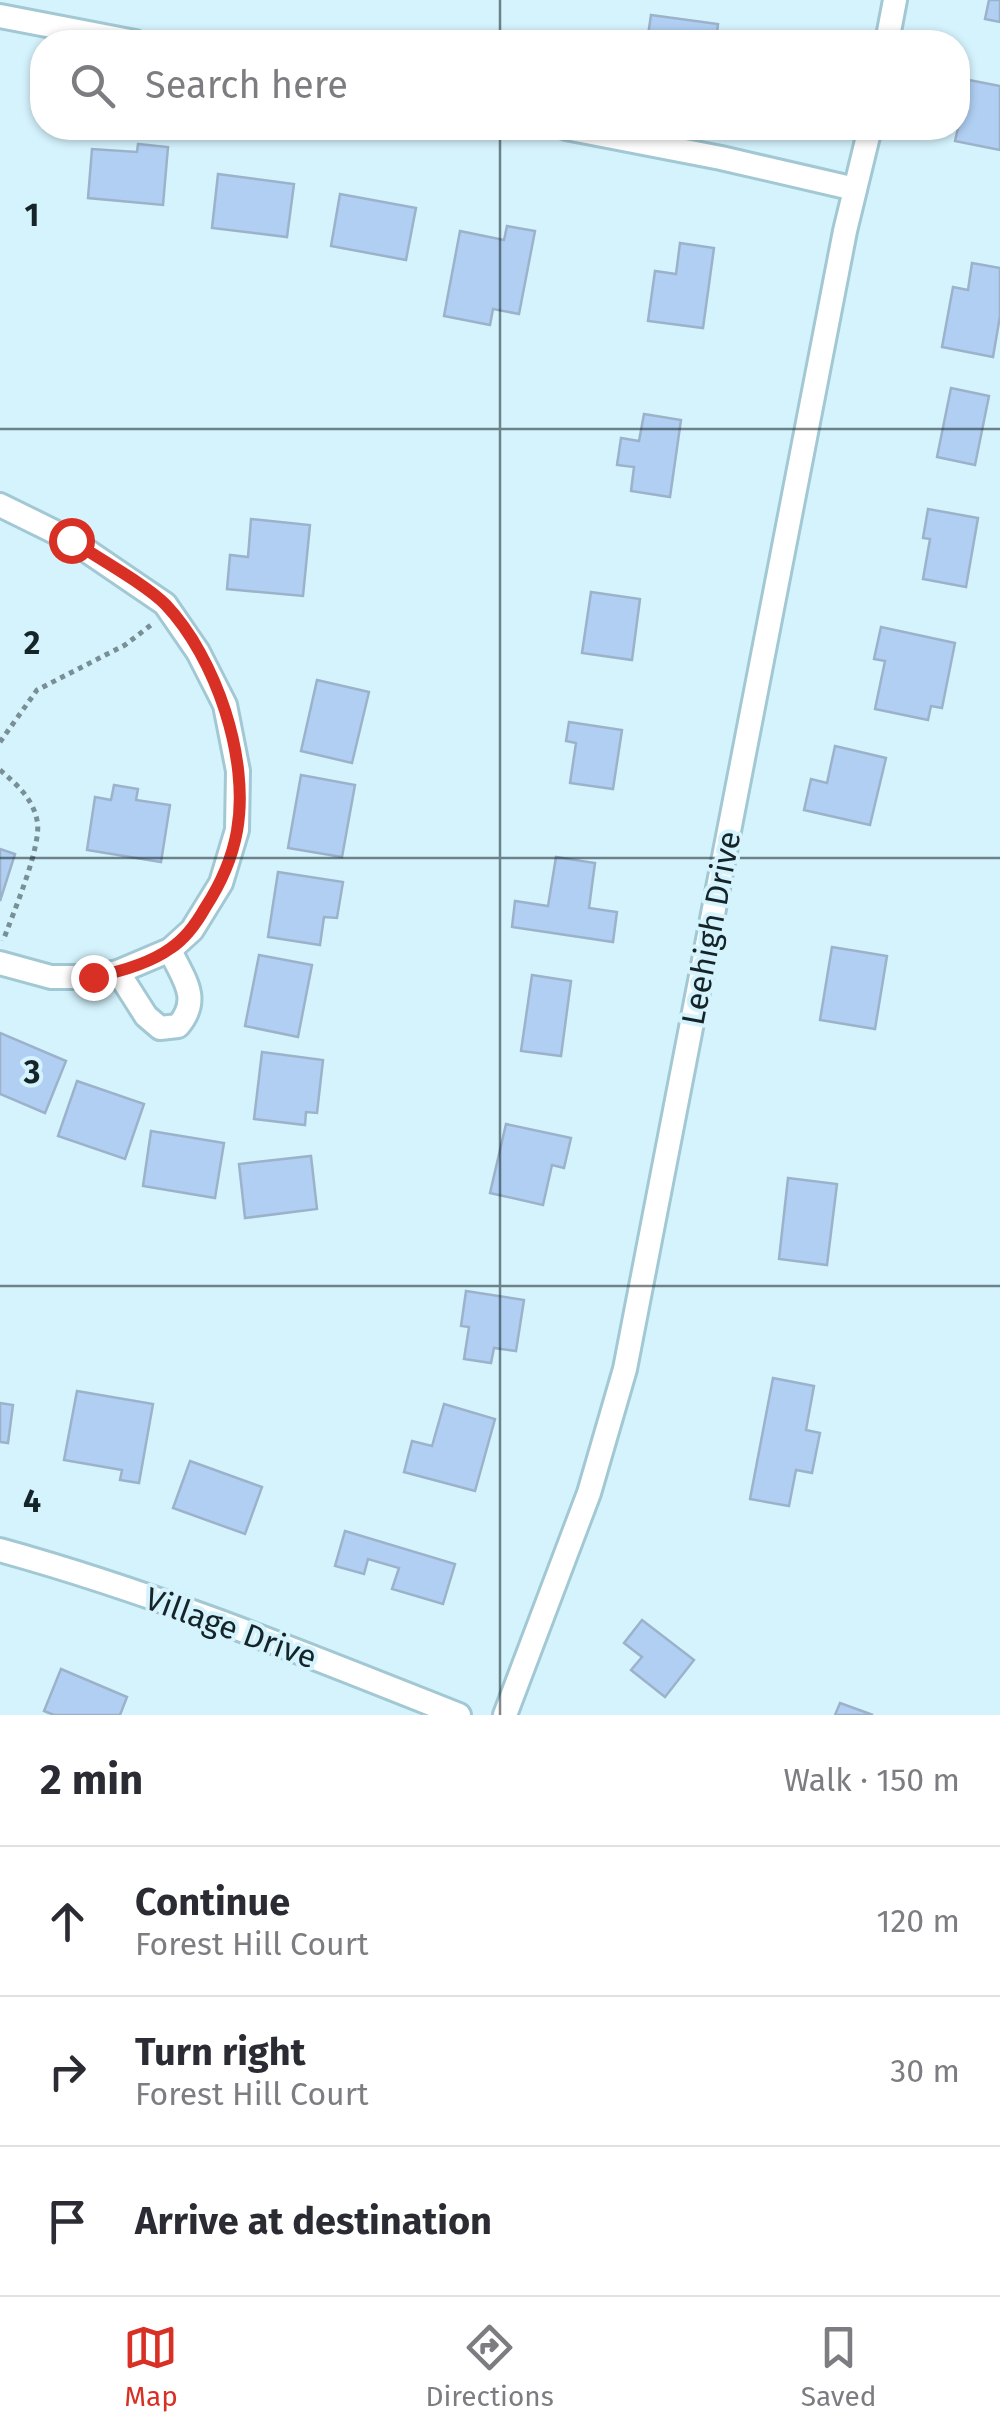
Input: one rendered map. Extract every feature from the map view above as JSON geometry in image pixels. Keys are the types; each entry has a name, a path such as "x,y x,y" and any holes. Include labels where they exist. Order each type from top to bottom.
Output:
{"street":[{"path":"890,30 896,0"},
{"path":"0,16 73,30"},
{"path":"628,140 854,190"},
{"name":"Leehigh Drive","path":"504,1715 589,1493 624,1369 867,140"},
{"path":"0,505 71,540 165,604 198,652 225,705 238,771 238,830 222,883 192,930 170,950 118,972 93,977 51,977 0,963"},
{"path":"118,972 146,1016 160,1028 178,1026 188,1014 191,995 170,950"},
{"name":"Village Drive","path":"0,1550 64,1568 300,1652 459,1715"}],"path":[{"path":"0,742 37,690 125,645 170,611"},
{"path":"0,770 26,793 39,823 30,868 0,949"}],"building":[{"path":"989,0 1000,0 1000,22 985,19"},
{"path":"651,15 718,24 717,30 649,30"},
{"path":"970,80 1000,86 1000,150 955,141 970,140"},
{"path":"138,144 168,147 163,205 88,198 92,149 137,152"},
{"path":"218,174 294,184 287,237 212,228"},
{"path":"340,194 416,208 406,260 331,246"},
{"path":"507,226 535,231 519,314 493,309 490,325 444,316 460,231 504,240"},
{"path":"680,243 714,248 703,328 648,321 655,271 676,274"},
{"path":"972,263 1000,268 1000,316 993,357 942,347 953,287 968,290"},
{"path":"951,388 989,396 975,465 937,457"},
{"path":"644,414 681,420 670,497 631,491 634,467 617,465 621,438 639,441"},
{"path":"928,509 978,518 966,587 923,579 930,539 923,538"},
{"path":"251,519 310,525 303,596 227,589 230,555 248,557"},
{"path":"591,592 640,599 632,660 582,653"},
{"path":"881,627 955,643 942,708 931,706 928,720 875,709 885,661 874,659"},
{"path":"317,680 369,692 352,763 301,751"},
{"path":"569,722 622,730 613,789 570,783 576,743 566,741"},
{"path":"835,746 886,758 870,825 804,810 811,779 827,783"},
{"path":"301,775 355,785 342,857 288,848"},
{"path":"114,785 138,789 136,800 170,805 161,862 87,850 95,797 111,800"},
{"path":"0,849 15,854 0,901"},
{"path":"556,857 595,863 589,908 617,912 613,942 512,927 515,901 548,906"},
{"path":"278,872 343,882 337,918 324,917 320,945 268,937"},
{"path":"832,947 887,956 875,1029 820,1020"},
{"path":"259,955 312,965 298,1037 245,1026"},
{"path":"532,975 571,981 561,1056 521,1051"},
{"path":"0,1033 66,1061 45,1113 0,1094"},
{"path":"262,1052 323,1060 317,1113 306,1112 305,1125 254,1119"},
{"path":"77,1081 144,1104 125,1159 58,1136"},
{"path":"506,1124 571,1138 564,1168 552,1165 543,1205 490,1193"},
{"path":"151,1131 224,1143 215,1198 143,1186"},
{"path":"311,1156 317,1209 245,1218 239,1164"},
{"path":"788,1178 837,1184 827,1265 779,1259"},
{"path":"466,1291 524,1300 516,1351 494,1348 491,1363 464,1359 469,1327 461,1326"},
{"path":"773,1378 814,1386 806,1430 820,1433 812,1473 796,1470 789,1506 750,1499"},
{"path":"77,1391 153,1404 139,1483 120,1480 122,1470 64,1460"},
{"path":"0,1403 13,1405 8,1443 0,1442"},
{"path":"444,1404 495,1419 475,1491 404,1472 412,1441 432,1446"},
{"path":"190,1461 262,1487 245,1534 173,1508"},
{"path":"345,1531 455,1564 443,1604 392,1589 399,1568 368,1559 364,1574 335,1566"},
{"path":"642,1620 694,1660 665,1697 631,1670 642,1657 624,1643"},
{"path":"61,1669 127,1697 120,1715 54,1715 44,1711"},
{"path":"840,1703 873,1715 835,1715"}],"route":[{"path":"71,540 165,604 198,652 225,705 238,771 238,830 222,883 192,930 170,950 118,972 93,977"}]}
